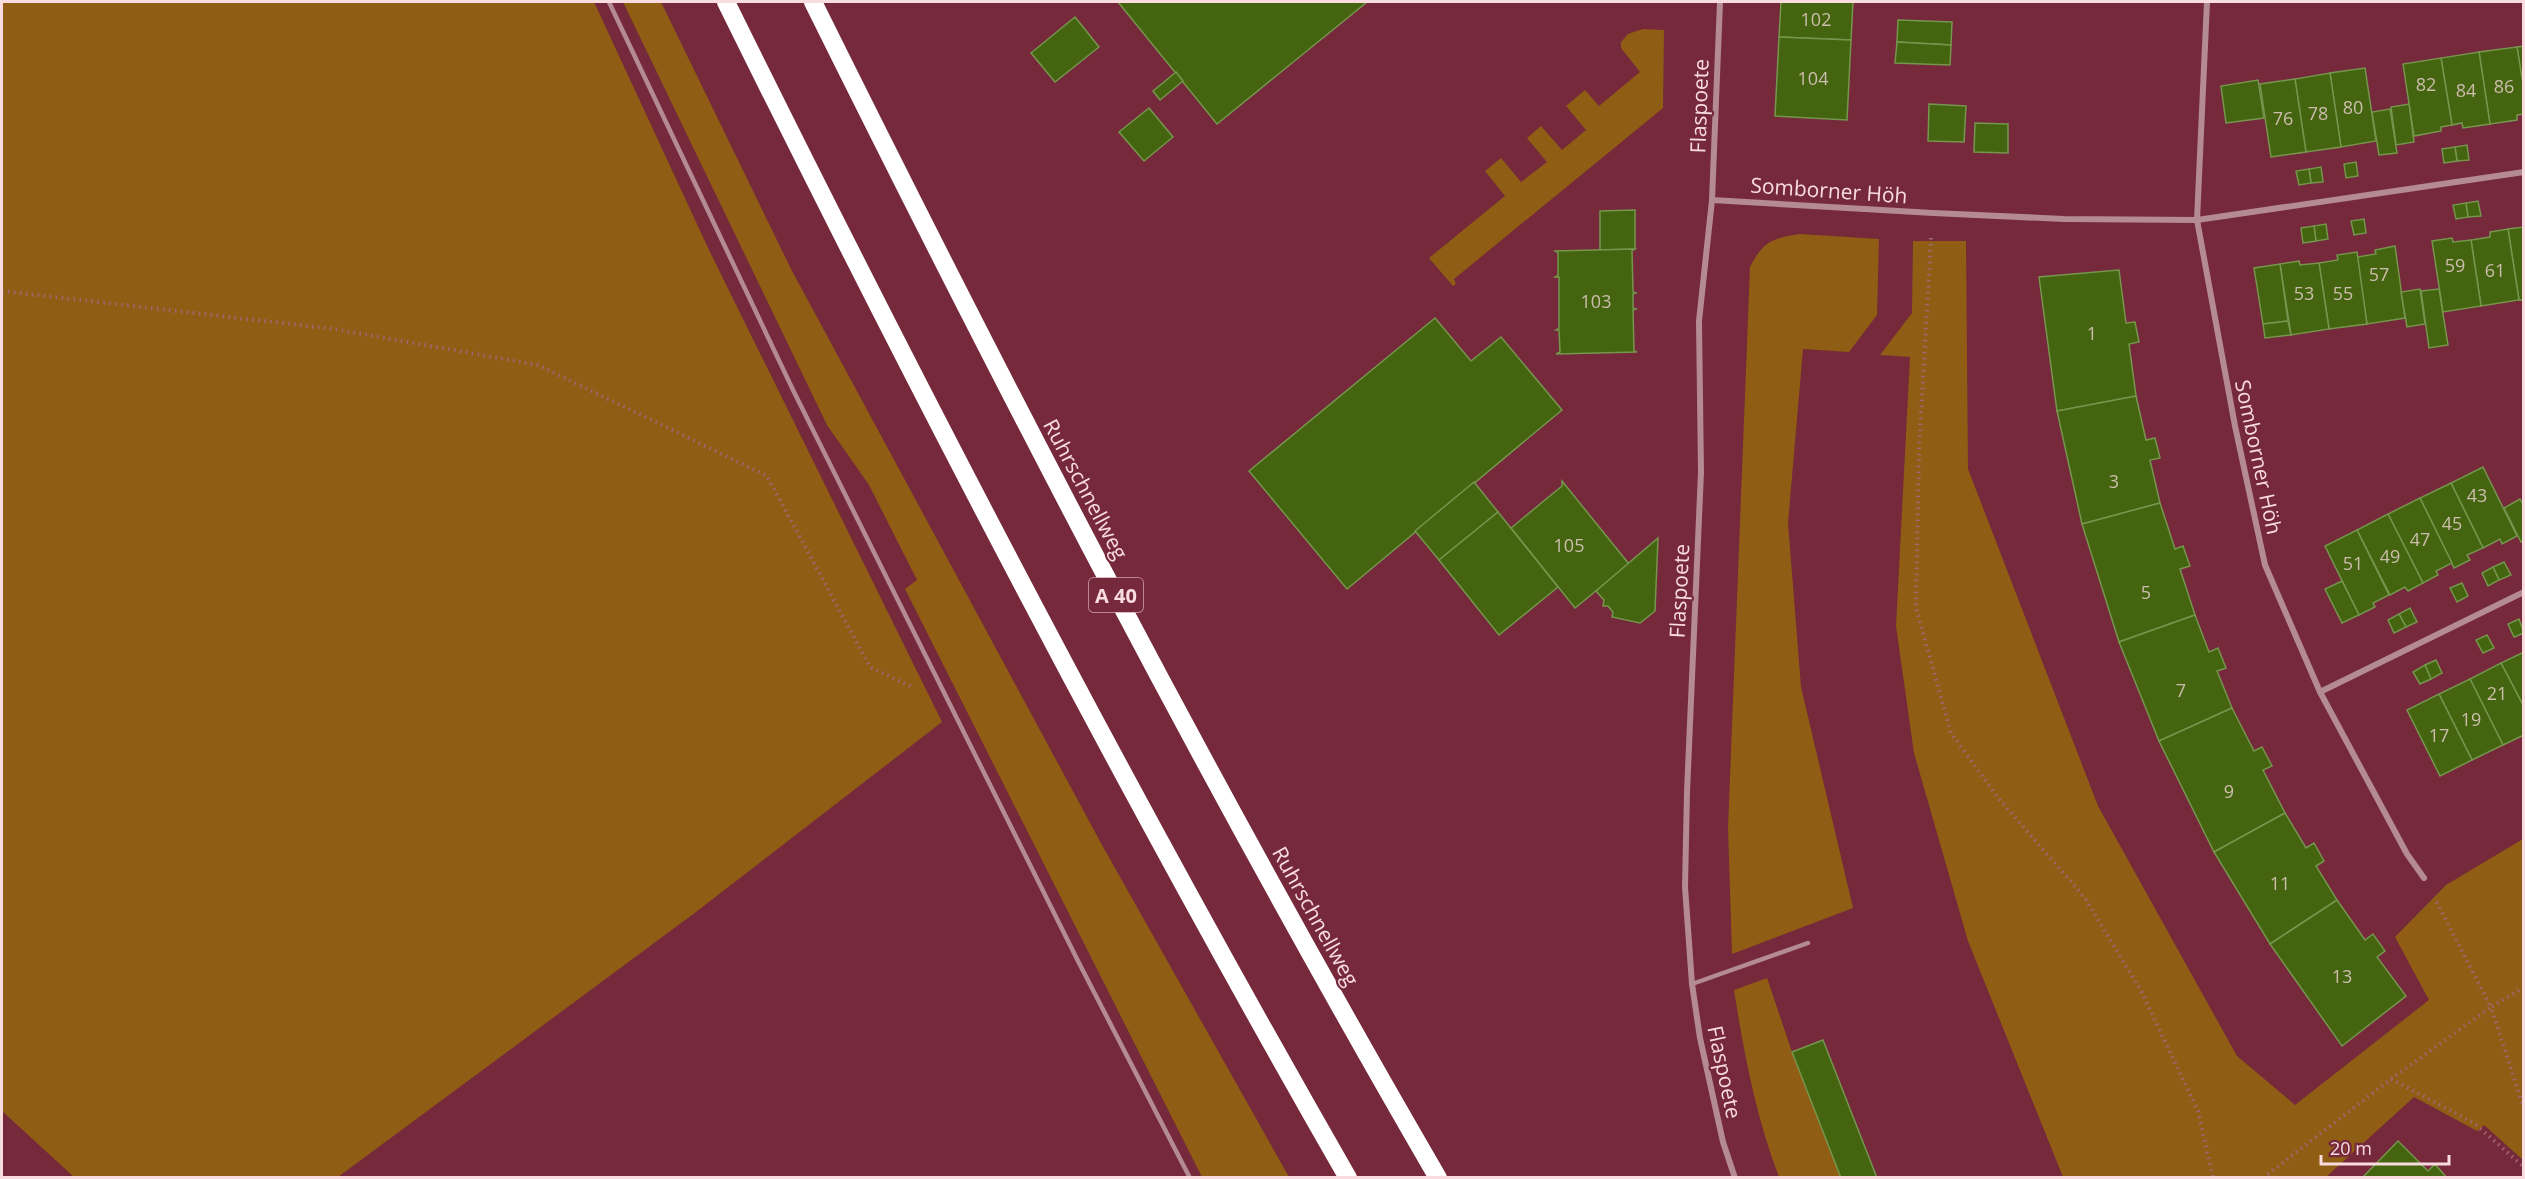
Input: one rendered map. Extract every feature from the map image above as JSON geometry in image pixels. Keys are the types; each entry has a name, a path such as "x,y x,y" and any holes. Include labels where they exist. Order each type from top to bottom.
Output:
{"highway":[{"path":"726,2 861,275 1032,605 1254,1015 1348,1178"},
{"name":"Ruhrschnellweg","path":"813,2 1070,509 1328,985 1438,1178"}],"street":[{"name":"Flaspoete","path":"1720,2 1712,200 1699,321 1701,472 1685,887 1692,984 1710,1089 1723,1142 1735,1178"},
{"name":"Somborner Höh","path":"2207,2 2197,220 2235,426 2265,565 2320,692 2407,854 2424,878"},
{"name":"Somborner Höh","path":"1712,200 2064,219 2197,220 2523,172"},
{"path":"2320,692 2523,592"}],"lane":[{"path":"609,2 793,390 1190,1178"},
{"path":"1692,984 1808,943"}],"path":[{"path":"1933,213 1919,450 1916,608 1951,733 1999,799 2085,898 2141,991 2198,1111 2213,1178"},
{"path":"2,291 334,329 538,365 767,476 870,667 950,705"},
{"path":"2424,878 2491,1007 2523,1109"},
{"path":"2264,1178 2391,1079 2491,1007 2523,987"},
{"path":"2391,1079 2474,1122 2523,1167"}],"shaded area":[{"path":"2,2 594,2 709,250 942,722 692,915 338,1177 74,1177 2,1111"},
{"path":"623,2 661,2 791,269 1102,845 1289,1177 1202,1177 905,589 917,580 869,485 827,425"},
{"path":"1643,29 1664,30 1663,108 1454,279 1456,284 1453,286 1429,258 1505,196 1485,171 1501,158 1521,182 1547,162 1527,138 1541,126 1562,150 1586,130 1566,106 1585,90 1599,106 1640,72 1621,48 1621,42 1628,34"},
{"path":"1800,234 1879,239 1877,315 1849,352 1803,349 1788,523 1801,687 1853,908 1732,954 1728,828 1750,267 1764,246 1770,242"},
{"path":"1913,241 1966,241 1968,469 2098,806 2237,1056 2295,1105 2429,1000 2395,937 2446,885 2523,839 2523,1160 2484,1125 2477,1131 2414,1097 2326,1177 2063,1177 1968,941 1914,753 1896,626 1910,357 1880,355 1912,313"},
{"path":"1767,978 1792,1052 1841,1177 1779,1177 1752,1085 1734,990"}],"building":[{"path":"1118,2 1367,2 1217,124"},
{"path":"1781,2 1853,2 1851,40 1779,37"},
{"path":"1075,17 1099,47 1055,82 1031,53"},
{"path":"1898,20 1952,22 1951,45 1897,42"},
{"path":"1779,37 1851,40 1847,120 1775,116"},
{"path":"1897,42 1951,45 1950,65 1895,63"},
{"path":"2524,46 2524,82 2522,82 2517,47"},
{"path":"2517,47 2524,90 2524,114 2517,115 2517,120 2490,124 2479,52"},
{"path":"2479,52 2490,124 2463,128 2462,123 2452,125 2441,58"},
{"path":"2441,58 2452,125 2441,127 2441,131 2414,136 2403,64"},
{"path":"2365,68 2376,141 2341,147 2330,73"},
{"path":"1176,72 1183,81 1160,100 1153,91"},
{"path":"2330,73 2341,147 2306,152 2295,79"},
{"path":"2295,79 2306,152 2271,157 2260,84"},
{"path":"2258,80 2264,118 2226,123 2221,86"},
{"path":"1929,104 1966,106 1964,142 1928,141"},
{"path":"2409,104 2414,142 2396,145 2391,107"},
{"path":"1149,108 1173,137 1144,161 1119,132"},
{"path":"2390,109 2397,153 2379,155 2372,112"},
{"path":"1975,123 2008,124 2008,153 1974,152"},
{"path":"2467,145 2469,160 2457,161 2455,147"},
{"path":"2455,147 2457,161 2444,163 2442,149"},
{"path":"2356,162 2358,176 2346,178 2344,164"},
{"path":"2321,167 2323,182 2311,183 2309,169"},
{"path":"2309,169 2311,183 2299,185 2296,171"},
{"path":"2478,201 2481,216 2468,217 2466,203"},
{"path":"2466,203 2468,217 2456,219 2453,205"},
{"path":"1635,210 1635,249 1600,250 1600,211"},
{"path":"2364,219 2366,233 2354,235 2351,221"},
{"path":"2326,224 2328,239 2316,241 2314,226"},
{"path":"2314,226 2316,241 2303,243 2301,228"},
{"path":"2524,227 2524,300 2519,300 2508,229"},
{"path":"2508,229 2519,300 2481,306 2471,240 2490,237 2490,232"},
{"path":"2452,238 2453,242 2471,240 2481,306 2443,312 2432,241"},
{"path":"2395,246 2405,318 2367,324 2357,257 2376,254 2375,250"},
{"path":"1635,249 1632,251 1633,292 1636,293 1633,294 1633,308 1636,309 1633,310 1634,351 1637,352 1556,354 1560,352 1559,330 1556,330 1559,328 1559,277 1555,277 1558,275 1558,253 1555,251"},
{"path":"2357,252 2367,324 2329,329 2319,263 2338,260 2337,255"},
{"path":"2299,261 2300,265 2319,263 2329,329 2291,335 2280,264"},
{"path":"2280,264 2288,321 2263,324 2254,268"},
{"path":"2119,270 2126,323 2135,322 2139,342 2129,344 2136,396 2057,411 2039,277"},
{"path":"2420,289 2425,324 2407,327 2401,292"},
{"path":"2439,289 2448,345 2429,348 2421,291"},
{"path":"1435,318 1471,361 1501,337 1562,410 1347,589 1249,471"},
{"path":"2288,321 2291,335 2265,338 2263,324"},
{"path":"2136,396 2146,440 2155,438 2160,458 2150,460 2160,503 2082,524 2057,411"},
{"path":"2483,467 2517,536 2502,544 2500,539 2483,548 2451,483"},
{"path":"1562,481 1629,564 1575,608 1511,528 1562,486"},
{"path":"1474,482 1498,512 1439,560 1415,531"},
{"path":"2451,483 2483,548 2467,555 2470,560 2454,568 2420,498"},
{"path":"2420,498 2452,563 2436,571 2438,575 2423,583 2388,514"},
{"path":"2520,499 2524,506 2524,540 2521,542 2504,508"},
{"path":"2160,503 2175,549 2183,546 2190,566 2180,569 2195,615 2119,642 2082,524"},
{"path":"1498,512 1558,587 1499,635 1439,560"},
{"path":"2388,514 2423,583 2408,591 2405,587 2390,595 2357,530"},
{"path":"2357,530 2389,595 2373,603 2375,607 2359,615 2325,546"},
{"path":"1658,538 1655,611 1640,623 1612,617 1613,612 1608,606 1603,606 1604,600 1596,591"},
{"path":"2504,562 2511,575 2499,580 2493,567"},
{"path":"2493,567 2499,580 2488,586 2482,573"},
{"path":"2342,581 2359,615 2342,623 2325,589"},
{"path":"2462,583 2468,596 2457,602 2450,588"},
{"path":"2410,608 2417,622 2406,627 2399,614"},
{"path":"2399,614 2406,627 2394,633 2388,620"},
{"path":"2195,615 2209,652 2218,648 2226,668 2217,671 2232,708 2159,741 2119,642"},
{"path":"2519,619 2524,633 2514,637 2508,624"},
{"path":"2487,635 2494,648 2483,653 2476,640"},
{"path":"2524,652 2524,707 2501,663"},
{"path":"2436,660 2442,673 2431,679 2425,665"},
{"path":"2501,663 2524,707 2524,735 2503,745 2470,679"},
{"path":"2425,665 2431,679 2420,684 2413,672"},
{"path":"2470,679 2503,745 2472,760 2439,694"},
{"path":"2439,694 2472,760 2440,776 2407,710"},
{"path":"2232,708 2254,751 2262,747 2272,766 2263,770 2285,813 2214,852 2159,741"},
{"path":"2285,813 2306,848 2314,843 2324,861 2316,866 2337,900 2270,944 2214,852"},
{"path":"2337,900 2365,940 2373,934 2385,951 2377,957 2406,996 2342,1046 2270,944"},
{"path":"1823,1040 1877,1178 1841,1178 1792,1052"},
{"path":"2398,1141 2428,1171 2435,1164 2447,1178 2362,1178"}]}
